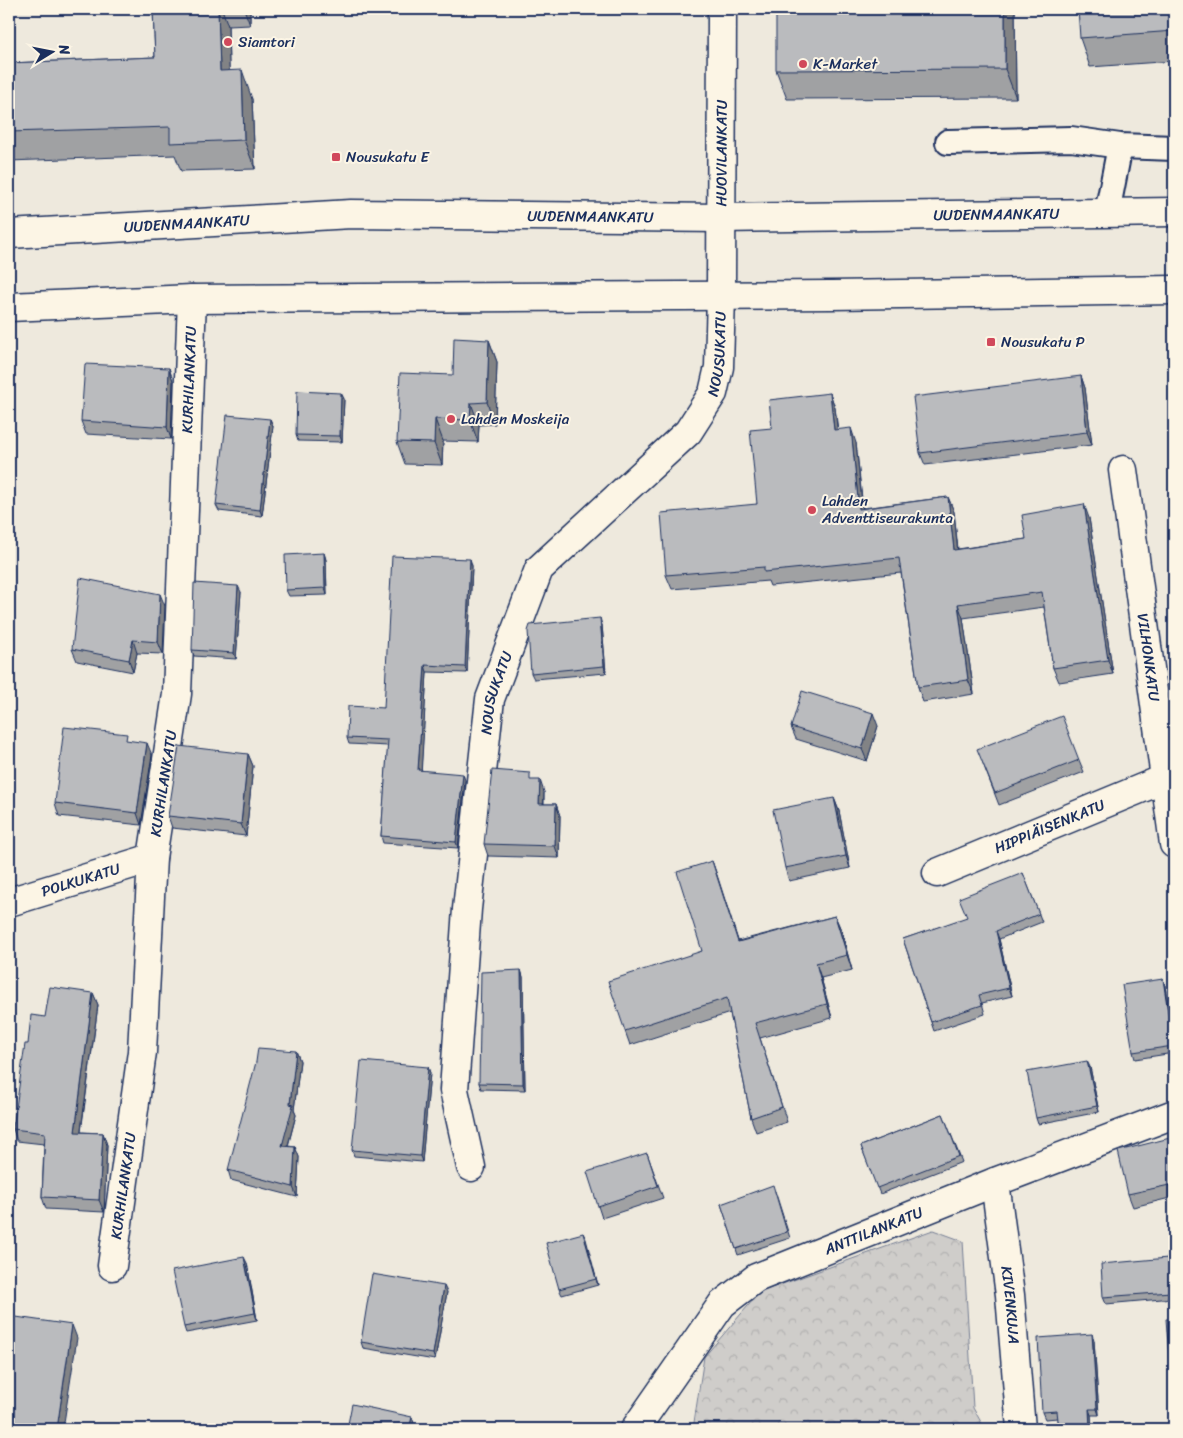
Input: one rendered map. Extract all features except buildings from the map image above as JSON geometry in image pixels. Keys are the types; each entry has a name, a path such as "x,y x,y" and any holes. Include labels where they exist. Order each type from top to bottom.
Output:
{"street":[{"name":"HUOVILANKATU","path":"721,295 722,9"},
{"name":"UUDENMAANKATU","path":"9,234 351,214 721,218 1174,212"},
{"path":"9,307 192,299 1174,290"},
{"name":"NOUSUKATU","path":"471,1167 454,1090 467,908 490,699 539,568 688,432 713,394 719,366 721,295"},
{"name":"KURHILANKATU","path":"112,1266 142,1052 152,858 176,694 192,299"},
{"name":"VILHONKATU","path":"1123,470 1174,844"},
{"name":"HIPPIÄISENKATU","path":"937,873 1164,779"},
{"name":"POLKUKATU","path":"9,902 152,858"},
{"name":"ANTTILANKATU","path":"635,1429 722,1304 756,1278 995,1182 1174,1114"},
{"name":"KIVENKUJA","path":"995,1182 1010,1295 1021,1429"}],"lane":[{"path":"948,142 1071,139 1120,146 1174,148"},
{"path":"1107,213 1120,146"}],"green space":[{"path":"933,1230 963,1241 973,1408 985,1429 693,1429 704,1357 760,1292"}],"place":[{"name":"Siamtori","path":"228,42"},
{"name":"K-Market","path":"803,64"},
{"name":"Nousukatu E","path":"336,157"},
{"name":"Nousukatu P","path":"991,342"},
{"name":"Lahden Moskeija","path":"451,419"},
{"name":"Lahden Adventtiseurakunta","path":"812,510"}]}
